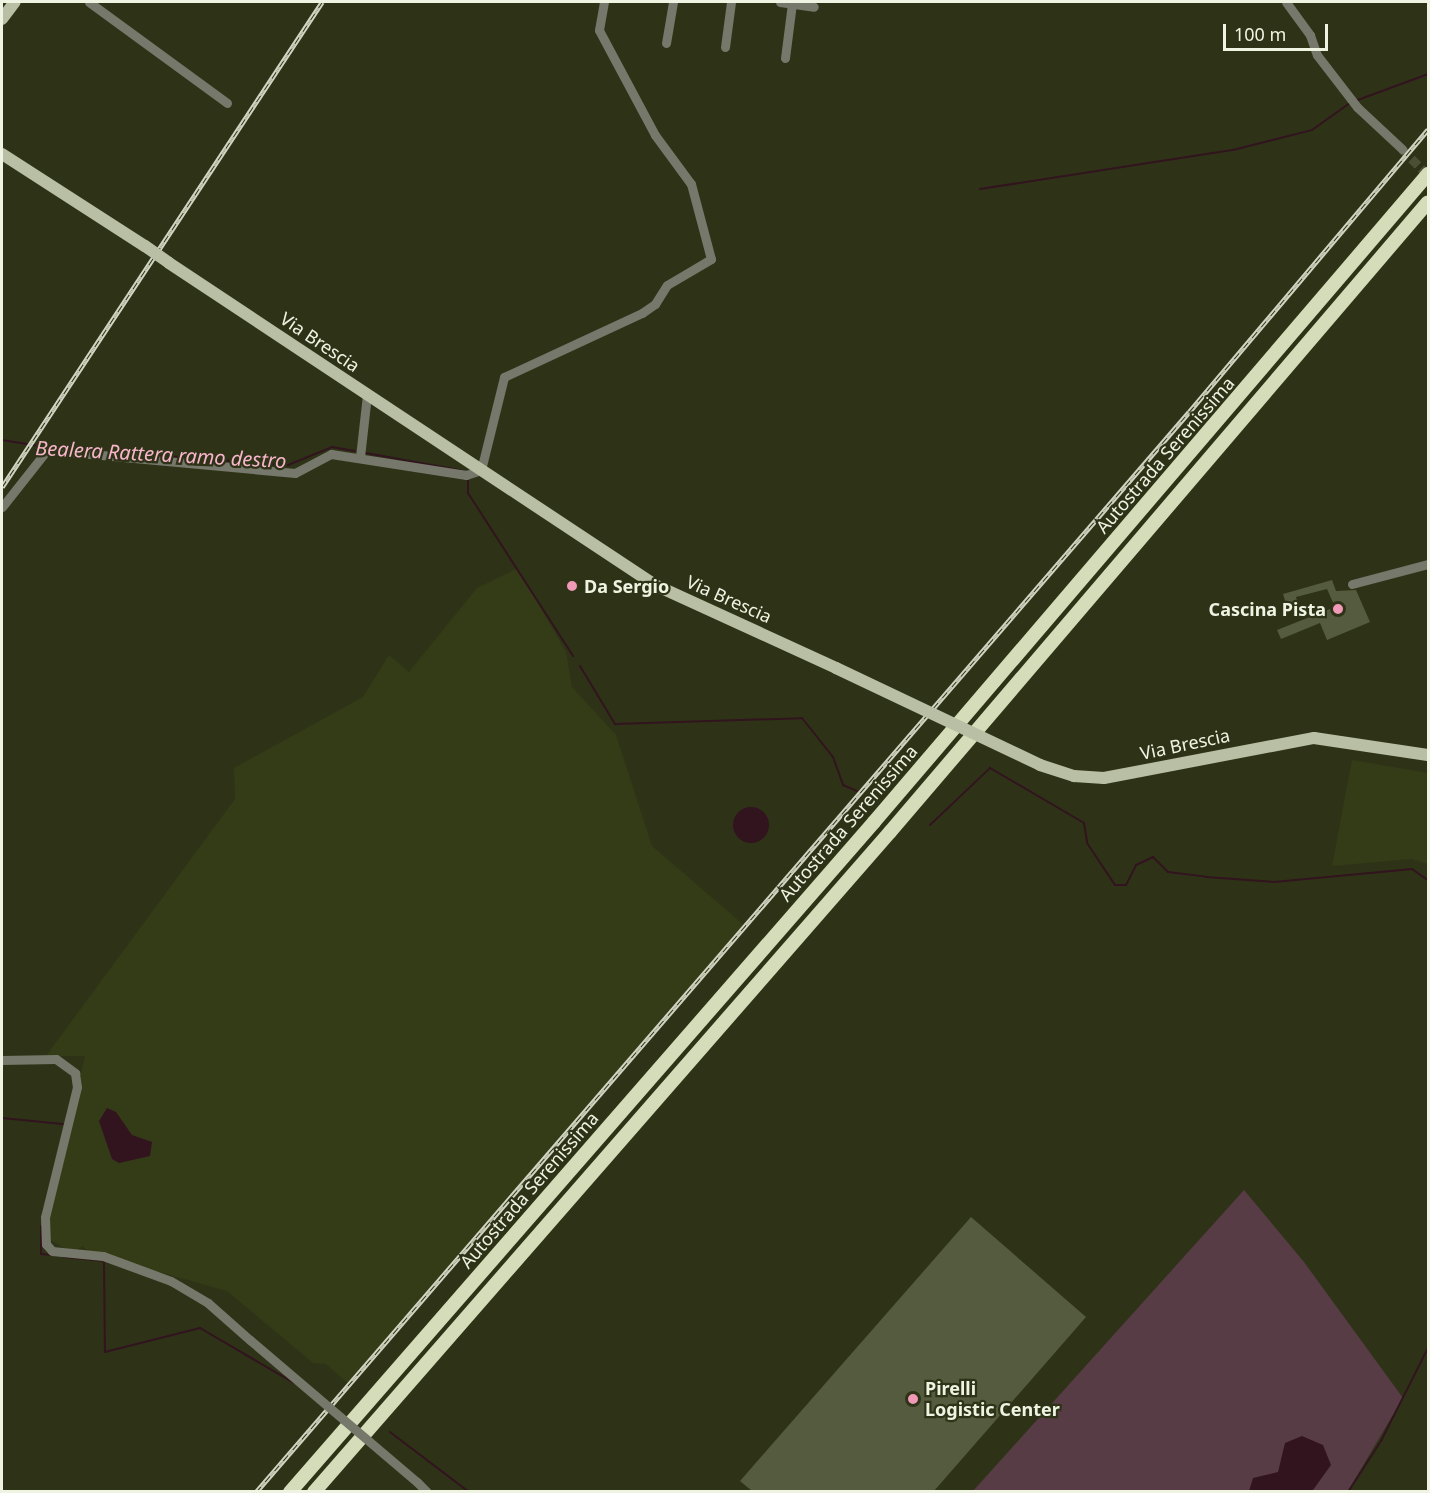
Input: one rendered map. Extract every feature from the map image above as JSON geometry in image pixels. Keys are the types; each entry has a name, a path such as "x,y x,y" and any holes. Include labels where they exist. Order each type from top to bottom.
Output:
{"highway":[{"name":"Autostrada Serenissima","path":"290,1491 874,822 1428,174"},
{"name":"Autostrada Serenissima","path":"314,1491 890,832 1428,202"}],"main road":[{"path":"2,19 15,2"},
{"name":"Via Brescia","path":"2,154 145,246 655,585 1040,765 1074,776 1104,778 1314,738 1428,755"}],"street":[{"path":"89,2 227,103"},
{"path":"2,507 47,450 296,472 331,454 464,474 481,470 504,377 642,313 655,304 666,285 711,259 690,184 658,138 599,30 604,2"},
{"path":"666,43 673,2"},
{"path":"725,47 731,2"},
{"path":"780,2 814,6"},
{"path":"1286,2 1310,35 1317,55 1356,107 1402,149"},
{"path":"785,58 792,3"},
{"path":"360,457 367,395"},
{"path":"1352,584 1428,564"},
{"path":"2,1060 56,1059 75,1073 77,1087 45,1217 46,1244 52,1251 103,1256 171,1281 208,1303 427,1491"}],"shaded area":[{"path":"518,568 566,652 572,687 616,735 652,846 745,926 349,1384 326,1364 313,1363 227,1291 88,1252 83,1246 72,1252 48,1239 48,1217 85,1056 46,1056 235,799 234,768 363,697 389,655 409,672 477,588"},
{"path":"1352,760 1428,773 1428,864 1411,859 1332,866"},
{"path":"751,807 764,812 769,825 764,838 751,843 738,838 733,825 738,812"},
{"path":"107,1108 116,1112 132,1135 152,1142 150,1156 119,1163 112,1159 99,1121"},
{"path":"1244,1190 1304,1262 1403,1398 1348,1491 972,1492"},
{"path":"1302,1436 1323,1445 1331,1465 1313,1490 1249,1491 1253,1478 1278,1472 1285,1443"}],"building":[{"name":"Cascina Pista","path":"1332,580 1336,591 1356,590 1370,622 1327,640 1320,623 1281,639 1277,630 1335,607 1327,589 1296,597 1298,604 1287,607 1283,594"},
{"name":"Pirelli Logistic Center","path":"971,1217 1086,1317 934,1491 752,1491 740,1481"}],"waterway":[{"path":"1355,101 1428,74"},
{"path":"980,189 1237,149 1312,130 1350,103"},
{"name":"Bealera Rattera ramo destro","path":"2,440 45,447"},
{"name":"Bealera Rattera ramo destro","path":"137,454 288,465 332,447 355,451"},
{"name":"Bealera Rattera ramo destro","path":"366,453 460,470"},
{"name":"Bealera Rattera ramo destro","path":"468,478 468,493 573,656"},
{"name":"Bealera Rattera ramo destro","path":"580,666 615,724 802,718 833,757 843,785 857,791"},
{"name":"Bealera Rattera ramo destro","path":"930,825 990,768 1084,823 1087,843 1115,885 1126,885 1136,865 1153,857 1168,872 1206,877 1274,882 1412,869 1428,880"},
{"path":"2,1118 63,1124"},
{"path":"41,1226 41,1254 53,1255"},
{"path":"64,1257 104,1261 105,1352 200,1328 294,1383"},
{"path":"1348,1492 1381,1441 1428,1348"},
{"path":"390,1432 469,1492"}],"tunnel":[{"path":"1402,149 1428,175"}],"railway":[{"path":"2,487 322,2"},
{"path":"256,1492 1189,412 1428,129"}],"place":[{"name":"Da Sergio","path":"572,586"},
{"name":"Cascina Pista","path":"1338,609"},
{"name":"Pirelli Logistic Center","path":"913,1399"}]}
